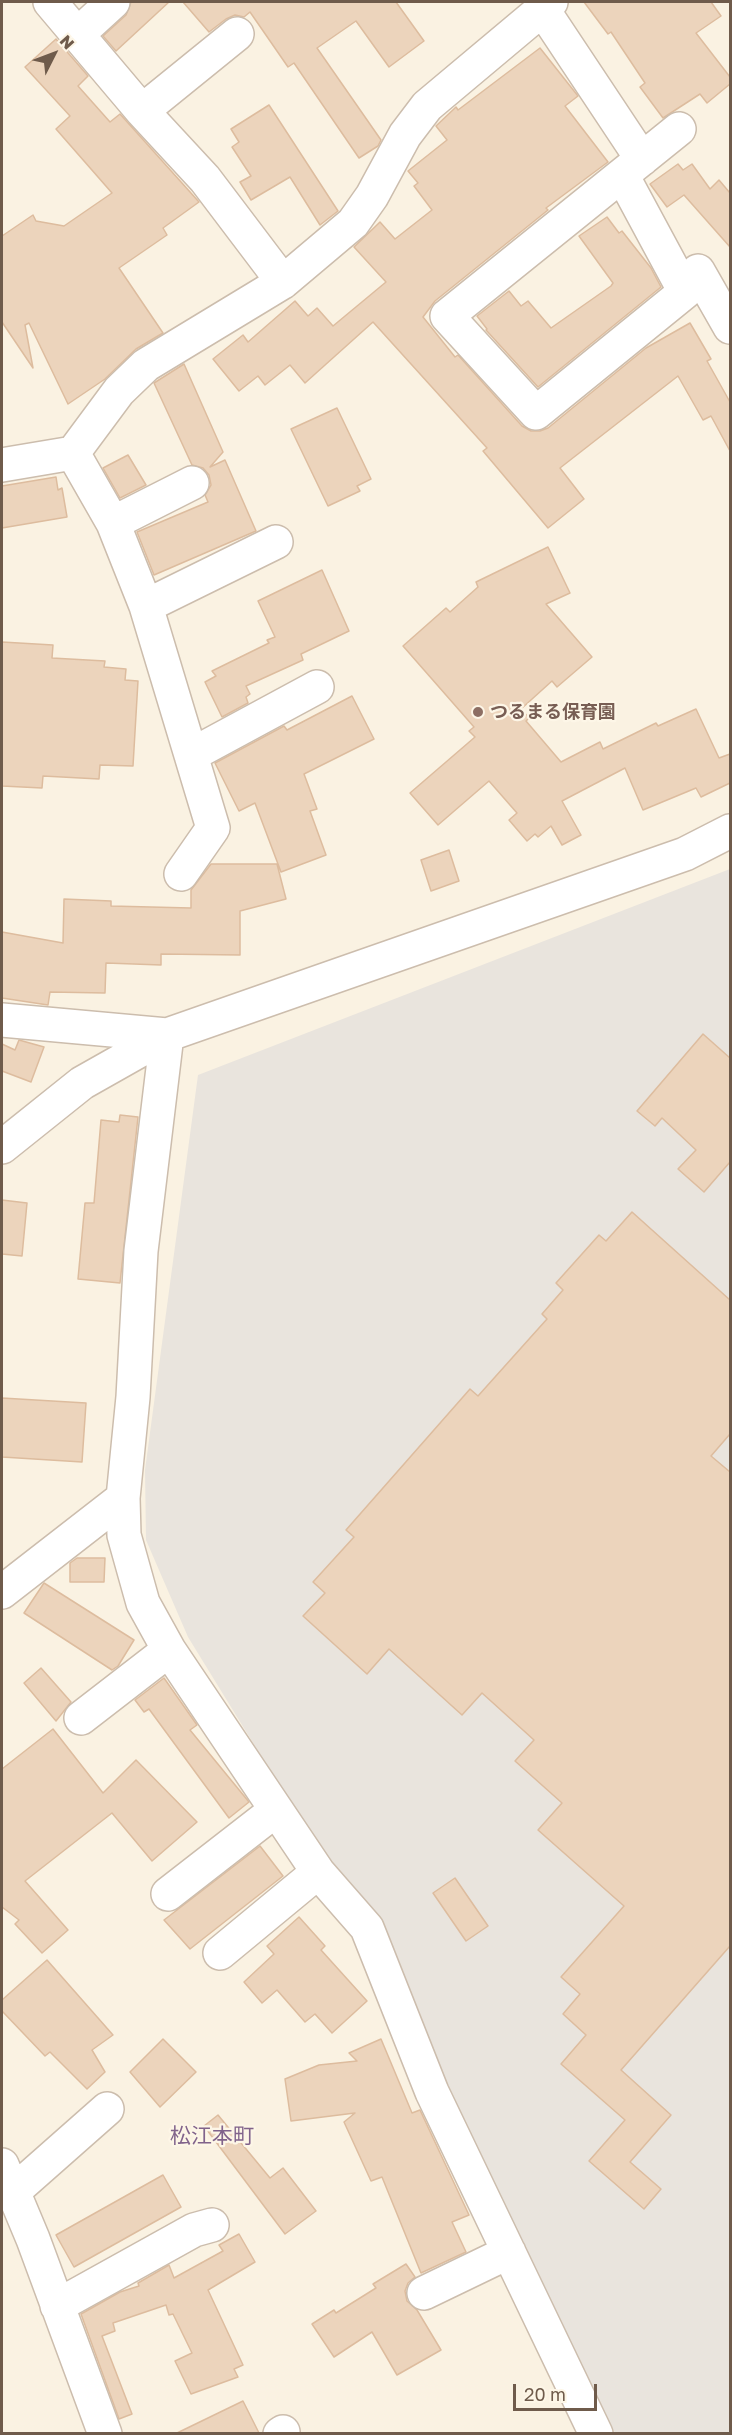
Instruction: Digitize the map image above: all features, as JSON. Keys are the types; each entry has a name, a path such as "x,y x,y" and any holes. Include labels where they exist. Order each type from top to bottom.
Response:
{"street":[{"path":"50,2 141,111 205,179 283,282"},
{"path":"78,34 112,2"},
{"path":"2,465 73,453 119,391 146,365 283,282 353,223 372,196 405,135 427,106 547,6 632,167 685,291 536,413 447,316 632,167 679,129"},
{"path":"141,111 237,34"},
{"path":"698,271 730,327"},
{"path":"73,453 113,523 146,606 213,828 181,874"},
{"path":"113,523 192,483"},
{"path":"146,606 276,542"},
{"path":"191,755 317,687"},
{"path":"2,1147 82,1083 167,1035 686,854 730,831"},
{"path":"2,1020 167,1035"},
{"path":"167,1035 141,1251 133,1397 123,1498 124,1535 142,1604 169,1650 318,1872 367,1928 432,2092 596,2433"},
{"path":"2,1592 123,1498"},
{"path":"81,1718 169,1650"},
{"path":"168,1894 276,1810"},
{"path":"220,1953 318,1872"},
{"path":"105,2433 7,2179 107,2109"},
{"path":"57,2306 194,2230 212,2225"},
{"path":"424,2293 509,2252"}],"shaded area":[{"path":"730,869 730,2433 615,2433 439,2071 323,1857 188,1637 146,1540 145,1470 198,1075"}],"building":[{"path":"131,2 169,2 116,51 103,36 126,15"},
{"path":"183,2 396,2 424,41 389,67 356,21 317,48 381,140 378,146 359,158 294,63 288,67 250,12 244,17 235,15 226,19 209,32"},
{"path":"584,2 711,2 721,16 696,33 730,77 730,84 707,103 700,94 663,118 640,87 645,83 611,32 608,34"},
{"path":"56,39 88,76 78,86 110,122 120,114 199,202 163,228 167,235 119,268 163,333 136,349 105,379 68,404 29,323 25,325 33,368 2,322 2,236 33,215 36,221 64,226 112,193 56,129 70,116 25,67"},
{"path":"540,48 578,96 565,106 608,162 546,208 548,210 435,301 423,317 455,357 458,355 522,426 531,431 548,428 646,348 690,323 711,359 707,361 730,402 730,451 711,416 703,420 678,376 560,468 584,499 548,528 483,451 487,448 373,322 305,383 290,365 265,385 258,376 239,391 213,359 243,335 248,342 295,301 308,316 317,308 333,326 386,282 354,247 380,222 395,239 432,210 414,186 418,183 408,171 447,140 436,126 456,107 458,110"},
{"path":"269,105 338,211 320,225 290,177 251,200 240,182 251,176 232,147 239,142 231,129"},
{"path":"678,164 683,170 692,164 710,189 719,180 730,193 730,247 684,195 667,207 650,184"},
{"path":"607,217 619,233 622,231 651,268 661,287 538,387 486,330 477,316 509,291 521,306 528,301 551,328 611,286 613,283 579,236"},
{"path":"184,364 223,452 210,467 225,460 256,531 154,575 137,532 208,502 205,495 211,485 209,475 203,468 192,465 154,383"},
{"path":"337,408 371,479 357,486 360,491 328,506 291,429"},
{"path":"128,455 146,485 120,498 103,468"},
{"path":"56,477 58,490 62,488 67,517 2,528 2,486"},
{"path":"548,547 570,593 546,604 592,657 557,687 552,681 521,709 529,718 526,721 561,762 600,742 603,749 656,723 658,726 696,709 719,758 730,754 730,783 701,797 696,788 643,810 625,768 562,801 581,835 562,845 551,826 538,837 535,834 527,841 509,820 517,813 489,781 438,825 410,793 475,737 469,731 474,727 403,646 446,608 450,612 478,587 476,582"},
{"path":"322,570 349,631 301,654 303,660 246,686 250,694 246,697 248,703 222,717 205,682 216,676 212,671 269,643 267,640 275,637 258,601"},
{"path":"2,642 53,645 52,658 105,661 104,667 126,669 125,680 138,681 133,766 100,765 99,779 43,776 42,788 2,786"},
{"path":"352,696 374,739 304,774 317,809 310,811 326,855 281,872 255,803 239,811 215,763 284,726 287,730"},
{"path":"449,850 459,881 431,891 421,860"},
{"path":"211,864 277,864 286,899 240,911 240,955 161,954 161,965 106,963 105,993 50,992 48,1005 2,998 2,932 63,943 64,899 111,901 111,906 191,908 191,890"},
{"path":"703,1034 730,1058 730,1162 704,1192 678,1169 696,1150 662,1118 655,1126 637,1111"},
{"path":"19,1040 44,1047 31,1082 2,1071 2,1044 15,1050"},
{"path":"120,1115 138,1117 120,1283 78,1279 85,1203 94,1203 101,1120 119,1122"},
{"path":"2,1200 27,1203 22,1256 2,1254"},
{"path":"632,1212 730,1300 730,1434 711,1456 730,1472 730,1946 621,2070 671,2115 630,2162 661,2189 644,2209 589,2161 625,2120 561,2064 586,2035 563,2014 580,1994 561,1977 624,1906 538,1830 562,1803 515,1761 534,1740 482,1693 462,1715 389,1649 367,1674 303,1616 325,1593 313,1582 354,1537 346,1530 470,1389 478,1396 547,1319 542,1314 563,1290 556,1283 599,1235 606,1241"},
{"path":"2,1398 86,1403 82,1462 2,1457"},
{"path":"77,1558 105,1558 104,1582 70,1582 70,1563"},
{"path":"44,1583 134,1640 118,1666 112,1670 24,1613"},
{"path":"41,1668 71,1702 56,1721 24,1683"},
{"path":"164,1678 197,1725 190,1730 249,1802 229,1818 149,1709 144,1712 135,1700"},
{"path":"53,1729 103,1793 136,1760 197,1822 152,1861 112,1813 25,1881 68,1930 42,1953 15,1924 19,1920 2,1907 2,1769"},
{"path":"260,1846 283,1876 190,1949 164,1920"},
{"path":"455,1878 488,1926 466,1941 433,1893"},
{"path":"299,1917 325,1946 321,1950 367,2001 332,2033 315,2014 305,2022 277,1990 262,2003 244,1982 274,1954 267,1946"},
{"path":"47,1960 113,2035 92,2050 105,2072 87,2089 50,2052 45,2056 2,2011 2,2000"},
{"path":"163,2039 196,2072 160,2107 130,2072"},
{"path":"381,2039 412,2113 420,2110 469,2215 452,2222 466,2252 421,2273 382,2177 371,2181 344,2122 355,2113 291,2121 285,2079 319,2065 357,2061 349,2053"},
{"path":"218,2115 270,2178 283,2168 316,2211 285,2234 204,2126"},
{"path":"163,2175 181,2207 74,2267 56,2235"},
{"path":"239,2234 255,2262 208,2290 243,2365 234,2369 238,2377 191,2394 175,2361 192,2353 173,2314 169,2315 166,2305 113,2323 115,2331 102,2336 132,2414 119,2419 81,2314 120,2292 139,2286 138,2283 169,2265 174,2278 223,2251 219,2245"},
{"path":"406,2264 415,2277 408,2283 405,2291 407,2301 417,2310 441,2350 397,2375 372,2332 334,2357 312,2324 334,2310 336,2313 376,2288 373,2284"},
{"path":"243,2401 259,2433 177,2433"}],"place":[{"name":"つるまる保育園","path":"478,712"}],"district":[{"name":"松江本町","path":"212,2136"}]}
